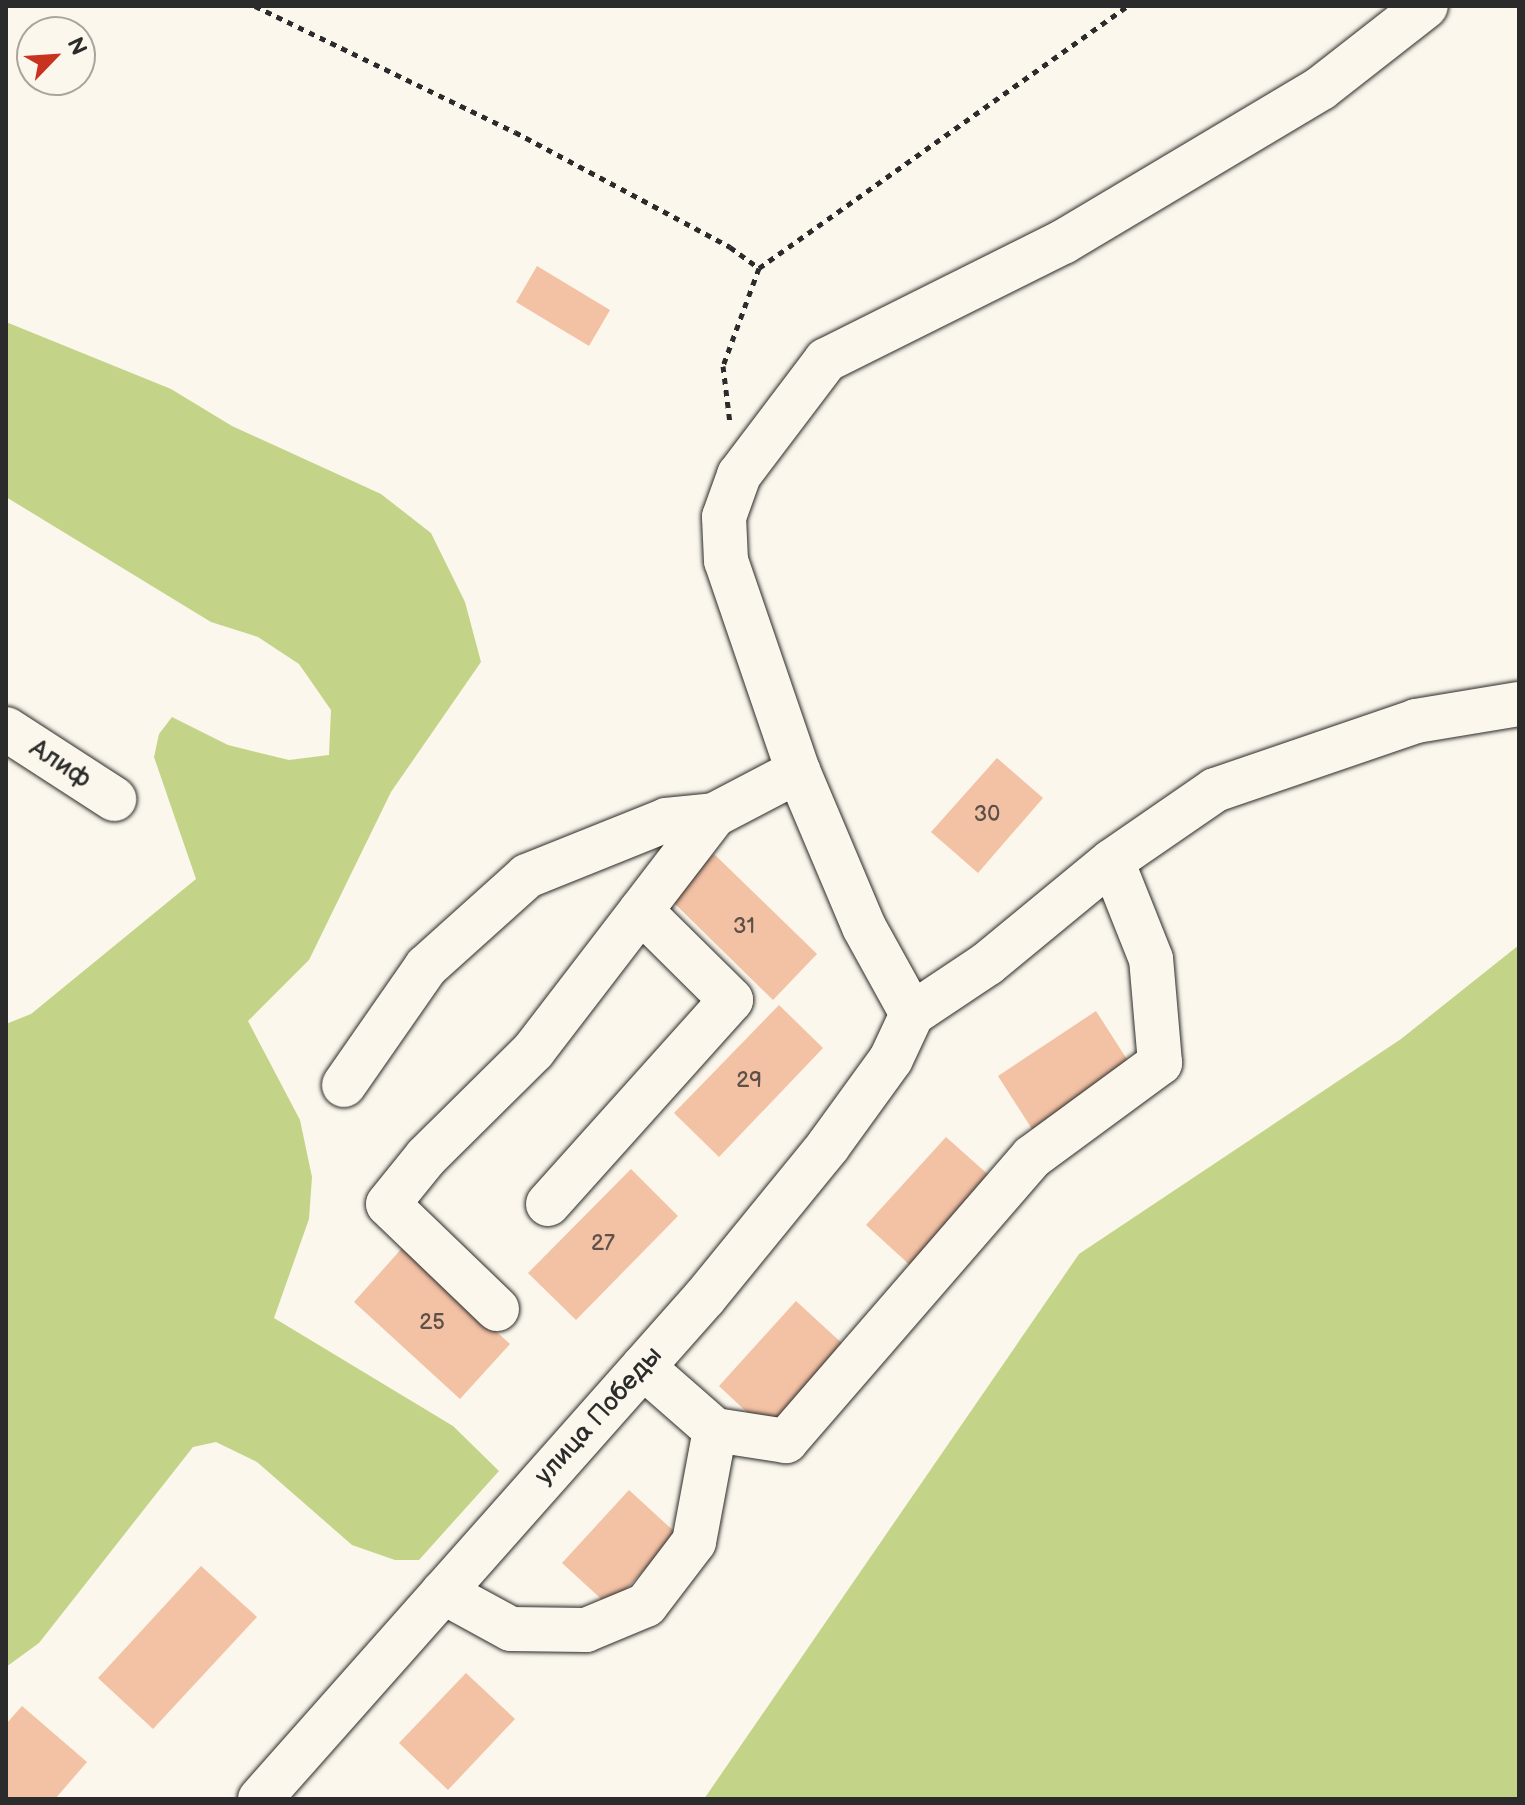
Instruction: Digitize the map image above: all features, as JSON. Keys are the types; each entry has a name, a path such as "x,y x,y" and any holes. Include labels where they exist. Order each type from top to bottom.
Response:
{"street":[{"path":"1426,6 1321,88 1077,234 826,360 739,475 724,517 726,561 798,771 864,927 912,1014 987,964 1112,861 1215,790 1416,721 1519,704"},
{"name":"Алиф","path":"6,729 114,799"},
{"path":"344,1085 426,967 527,876 666,820 714,815 798,771"},
{"path":"497,1309 388,1204 426,1157 534,1050 714,815"},
{"path":"643,1367 715,1430 786,1441 1032,1157 1160,1063 1151,959 1112,861"},
{"path":"548,1204 731,1000 641,911"},
{"name":"улица Победы","path":"260,1799 643,1367 828,1146 891,1059 912,1014"},
{"path":"443,1592 511,1629 586,1630 646,1605 694,1542 715,1430"}],"path":[{"path":"255,6 515,132 730,247 759,268"},
{"path":"739,475 723,366 759,268 1128,6"}],"green space":[{"path":"6,322 171,389 232,426 381,494 431,533 465,602 481,662 391,792 309,960 248,1021 300,1120 312,1177 309,1219 274,1318 453,1426 499,1471 419,1560 395,1560 352,1545 257,1462 216,1442 193,1447 39,1643 6,1667 6,1024 31,1014 196,879 154,757 159,734 172,717 228,745 289,760 329,755 331,710 299,664 258,637 211,622 6,497"},
{"path":"1519,945 1519,1799 704,1799 1079,1254 1401,1039"}],"building":[{"path":"537,266 610,310 589,346 516,302"},
{"path":"997,758 1043,798 978,873 931,832"},
{"path":"714,854 817,954 773,1000 670,899"},
{"path":"779,1005 823,1048 719,1157 674,1113"},
{"path":"1096,1011 1130,1064 1032,1129 998,1076"},
{"path":"946,1137 992,1178 912,1267 866,1225"},
{"path":"631,1169 678,1216 576,1320 528,1273"},
{"path":"403,1247 510,1344 460,1399 354,1302"},
{"path":"796,1301 845,1346 767,1431 719,1386"},
{"path":"629,1490 677,1534 610,1607 562,1563"},
{"path":"201,1566 257,1617 153,1729 98,1678"},
{"path":"466,1673 515,1719 448,1790 399,1743"},
{"path":"22,1706 87,1762 55,1799 6,1799 6,1724"}]}
